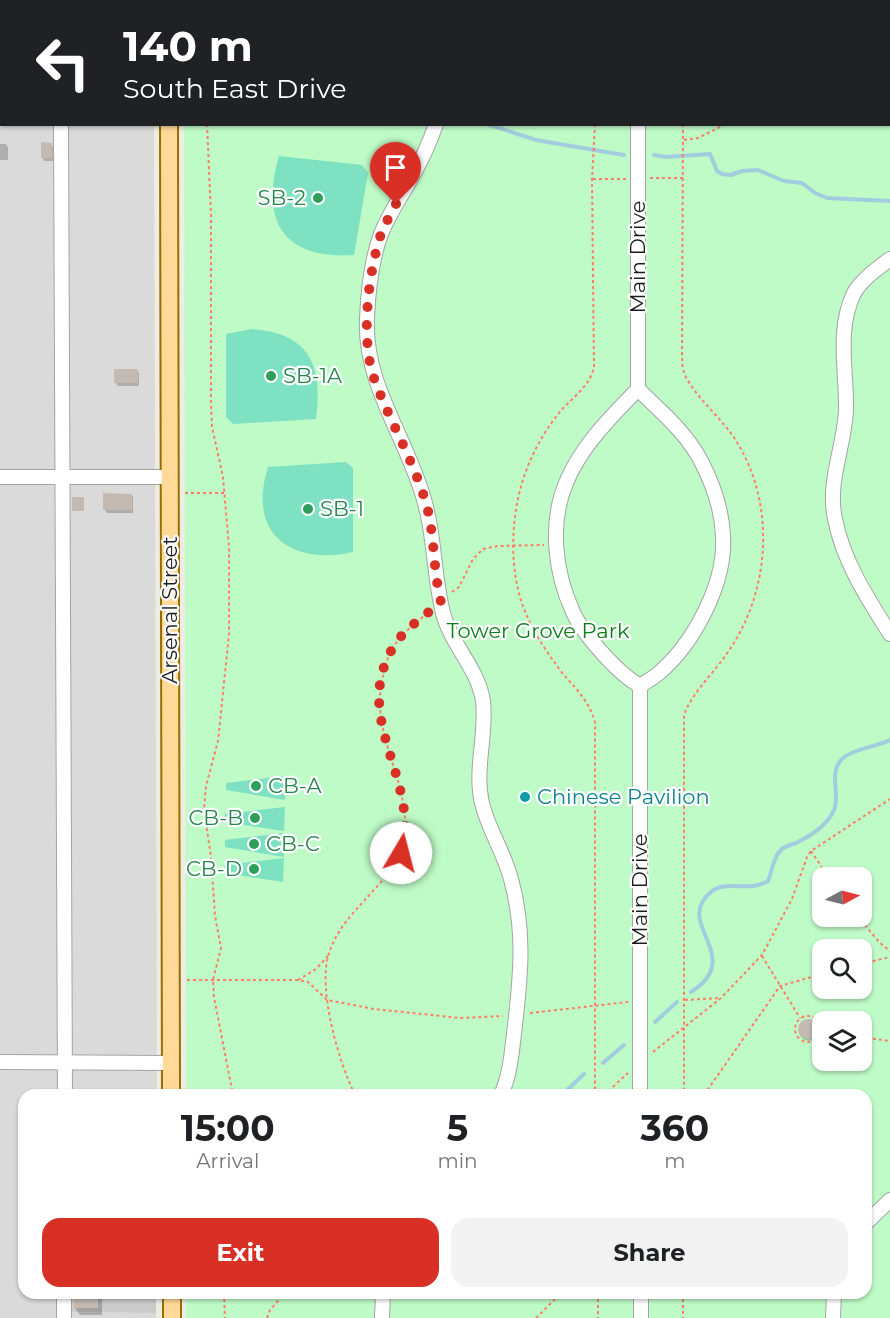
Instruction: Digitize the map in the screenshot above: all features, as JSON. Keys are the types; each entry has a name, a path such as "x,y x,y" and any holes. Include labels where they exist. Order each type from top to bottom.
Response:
{"main road":[{"name":"Arsenal Street","path":"169,126 171,1089"},
{"path":"172,1299 172,1318"}],"street":[{"path":"61,126 65,1089"},
{"path":"435,126 419,165 396,204 381,236 367,319 368,353 375,380 411,461 427,508 441,602 448,625 481,688 484,720 479,773 481,801 487,821 511,876 521,927 522,972 510,1067 503,1089"},
{"name":"Main Drive","path":"638,126 638,389"},
{"path":"890,259 865,279 855,292 848,309 844,326 846,411 832,486 832,501 838,533 868,601 890,634"},
{"path":"638,389 682,432 701,461 716,495 723,536 720,567 712,594 698,625 680,651 658,674 640,686 626,678 595,645 573,614 561,578 556,545 556,515 565,483 603,425 638,389"},
{"path":"0,477 170,477"},
{"name":"Main Drive","path":"640,686 640,1089"},
{"path":"0,1062 171,1063"},
{"path":"872,1217 890,1200"},
{"path":"64,1299 64,1318"},
{"path":"382,1318 383,1299"},
{"path":"641,1299 641,1318"},
{"path":"833,1318 834,1299"}],"path":[{"path":"207,126 212,427 223,477 229,561 229,634 218,741 206,786 204,809 211,857 215,916 221,948 213,980 217,1020 232,1089"},
{"path":"595,126 595,155"},
{"path":"683,126 683,160"},
{"path":"683,140 698,138 722,126"},
{"path":"184,493 224,493"},
{"path":"297,980 316,969 328,956 341,927 388,874 401,853 404,841 404,808 397,775 382,730 379,699 386,664 393,647 404,634 459,587 473,559 483,549 498,546 556,545"},
{"path":"611,1089 640,1062 721,998 762,956 792,899 811,850 890,799"},
{"path":"811,850 822,867"},
{"path":"866,927 890,951"},
{"path":"328,956 327,1000 332,1027 352,1089"},
{"path":"762,956 800,1018"},
{"path":"872,961 890,957"},
{"path":"708,1089 780,986 812,977"},
{"path":"187,980 297,980 308,982 327,1000 384,1011 460,1018 516,1015 640,1000"},
{"path":"684,1000 721,998"},
{"path":"812,1017 807,1015 800,1018 796,1022 795,1031 796,1036 802,1041 812,1041"},
{"path":"872,1039 890,1041"},
{"path":"224,1299 225,1318"},
{"path":"267,1318 270,1310 280,1299"},
{"path":"536,1318 555,1299"},
{"path":"598,1299 598,1318"},
{"path":"683,1299 683,1318"}],"shaded area":[{"path":"0,126 154,126 157,1089 18,1089 18,1299 67,1299 68,1312 156,1313 156,1318 0,1318"},
{"path":"67,1299 156,1299 156,1313 67,1312"}],"green space":[{"name":"Tower Grove Park","path":"184,126 890,126 890,1318 186,1318 186,1299 872,1299 872,1089 186,1089"},
{"name":"SB-2","path":"279,156 362,165 368,173 354,255 330,255 310,251 294,243 283,232 276,217 273,200 274,179"},
{"name":"SB-1A","path":"252,329 287,337 300,345 308,356 314,368 317,383 316,419 233,424 226,417 226,334"},
{"name":"SB-1","path":"346,462 353,468 353,552 330,555 310,554 293,549 279,540 269,527 264,510 263,490 268,467"},
{"name":"CB-A","path":"286,776 285,800 226,790 226,783"},
{"name":"CB-B","path":"285,807 284,831 225,822 225,814"},
{"name":"CB-C","path":"284,833 284,857 225,847 225,840"},
{"name":"CB-D","path":"284,858 283,882 224,873 224,865"}],"building":[{"path":"41,142 52,143 52,158 41,158"},
{"path":"114,369 138,369 138,383 114,383"},
{"path":"103,493 132,494 132,510 103,510"},
{"path":"72,497 84,497 84,511 72,511"},
{"path":"812,1020 812,1038 808,1039 801,1036 798,1029 801,1022"},
{"path":"74,1299 98,1299 98,1308 74,1308"}],"waterway":[{"path":"493,126 536,140 624,155"},
{"path":"654,155 666,157 710,154 717,171 722,174 731,175 742,171 758,170 784,181 802,183 815,193 827,198 890,201"},
{"path":"691,992 706,979 712,966 712,953 699,916 701,904 717,888 752,886 768,881 776,857 782,849 812,834 831,815 836,804 836,770 843,758 890,740"},
{"path":"655,1022 677,1002"},
{"path":"603,1063 624,1045"},
{"path":"568,1089 584,1074"}],"place":[{"name":"SB-2","path":"318,198"},
{"name":"SB-1A","path":"271,376"},
{"name":"SB-1","path":"308,509"},
{"name":"CB-A","path":"256,786"},
{"name":"Chinese Pavilion","path":"525,797"},
{"name":"CB-B","path":"255,818"},
{"name":"CB-C","path":"254,844"},
{"name":"CB-D","path":"254,869"}],"route":[{"path":"396,204 381,236 376,256 367,319 368,353 375,380 411,461 427,508 441,602 404,634 393,647 381,683 379,699 382,730 402,792 404,808 404,841 401,853"}]}
